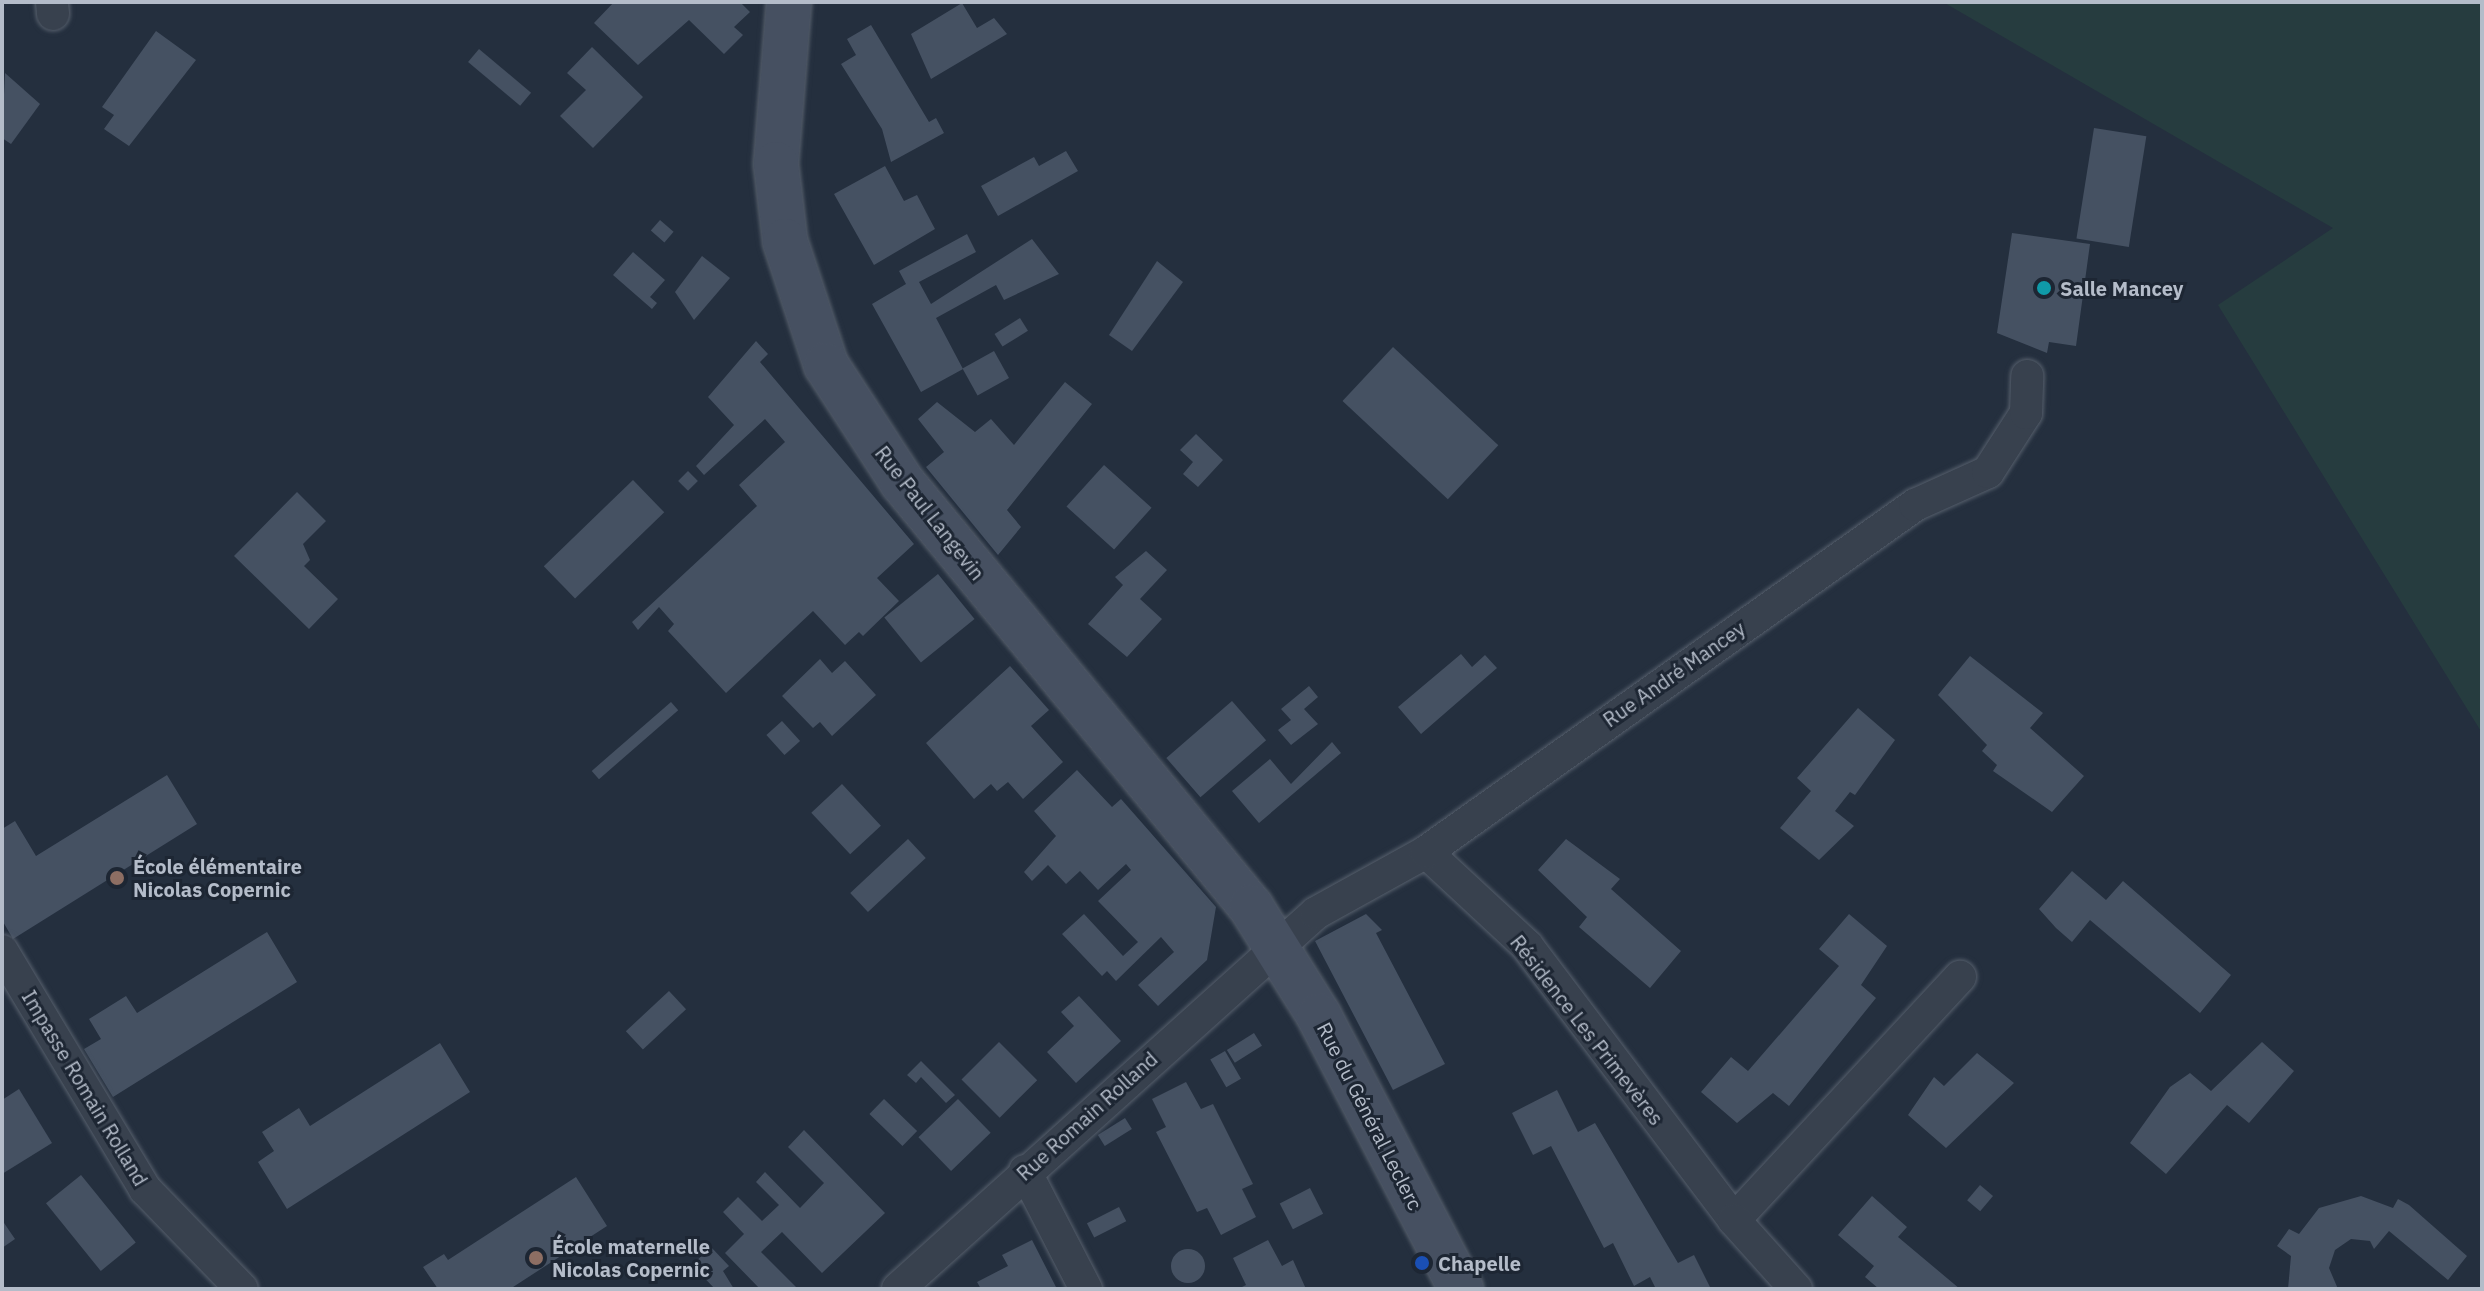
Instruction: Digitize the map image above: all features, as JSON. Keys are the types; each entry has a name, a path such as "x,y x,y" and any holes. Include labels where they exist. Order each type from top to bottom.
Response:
{"street":[{"name":"Rue Paul Langevin","path":"789,2 776,164 785,241 826,365 902,482 1276,944"},
{"name":"Rue André Mancey","path":"1276,944 1426,852 1915,505 1988,472 2026,413 2027,376"},
{"name":"Résidence Les Primevères","path":"1426,852 1527,946 1734,1220 1796,1289"},
{"name":"Rue Romain Rolland","path":"898,1289 1276,944"},
{"name":"Rue du Général Leclerc","path":"1276,944 1461,1289"},
{"name":"Impasse Romain Rolland","path":"2,951 145,1189 242,1289"},
{"path":"1734,1220 1960,977"},
{"path":"1025,1171 1086,1289"}],"green space":[{"path":"1943,2 2482,2 2482,733 2218,305 2333,228"}],"building":[{"path":"614,2 740,2 750,12 734,27 743,35 724,54 689,20 638,65 594,23"},
{"path":"962,3 977,28 994,18 1007,34 931,79 911,34"},
{"path":"871,25 929,122 936,118 944,133 891,162 882,129 841,64 856,55 847,39"},
{"path":"156,31 196,60 129,146 104,129 114,115 102,107"},
{"path":"592,47 643,97 593,148 560,116 586,90 567,73"},
{"path":"479,49 531,93 520,106 468,62"},
{"path":"5,73 40,104 11,144 2,138"},
{"path":"2094,128 2146,136 2129,247 2076,239"},
{"path":"1066,151 1078,171 998,216 981,186 1034,157 1039,166"},
{"path":"885,166 904,201 917,195 935,229 874,265 834,194"},
{"path":"660,220 674,232 664,242 651,231"},
{"name":"Salle Mancey","path":"2012,233 2090,244 2076,346 2049,342 2047,353 1997,333"},
{"path":"967,234 976,252 919,282 931,304 1032,239 1059,274 1004,300 996,285 936,318 963,369 921,392 872,304 906,284 899,271"},
{"path":"633,252 665,280 650,297 657,303 652,309 613,275"},
{"path":"702,256 730,278 694,320 675,292"},
{"path":"1157,261 1183,282 1132,351 1109,335"},
{"path":"1020,318 1028,331 1003,347 995,334"},
{"path":"756,341 768,354 760,362 914,544 877,578 899,601 863,636 859,632 845,645 813,611 726,693 668,631 674,624 659,607 638,630 632,622 757,506 739,485 785,442 765,419 704,475 696,466 734,425 708,397"},
{"path":"1393,347 1498,445 1448,499 1343,401"},
{"path":"994,351 1009,378 978,396 963,368"},
{"path":"1065,382 1092,404 1007,510 1021,527 998,555 926,467 944,452 918,419 937,402 975,432 991,419 1014,445"},
{"path":"1196,434 1223,460 1198,487 1183,474 1193,462 1180,450"},
{"path":"1104,465 1152,508 1114,549 1067,507"},
{"path":"688,471 698,481 688,491 678,481"},
{"path":"633,480 664,512 575,599 544,566"},
{"path":"297,492 326,521 303,544 310,560 304,566 338,599 309,629 234,556"},
{"path":"1146,551 1167,570 1140,599 1162,619 1127,657 1088,624 1123,585 1115,577"},
{"path":"938,574 975,619 921,662 884,617"},
{"path":"1461,654 1472,667 1485,655 1497,668 1421,734 1398,707"},
{"path":"1970,656 2043,713 2030,728 2084,776 2052,812 1993,771 1997,765 1982,751 1987,745 1938,695"},
{"path":"820,659 832,673 845,661 876,695 832,736 820,722 813,728 782,696"},
{"path":"1010,666 1049,710 1031,726 1063,762 1023,799 1008,782 997,791 991,784 974,799 926,743"},
{"path":"1309,686 1318,697 1304,709 1318,724 1291,745 1278,730 1291,720 1281,709"},
{"path":"1232,701 1266,740 1200,797 1166,758"},
{"path":"671,702 678,710 599,779 592,771"},
{"path":"1858,708 1895,740 1855,795 1850,792 1835,811 1854,826 1819,860 1780,828 1811,791 1797,778"},
{"path":"782,721 800,741 784,755 766,735"},
{"path":"1332,742 1341,753 1259,823 1232,791 1270,759 1291,784"},
{"path":"1077,770 1112,807 1121,799 1216,907 1207,960 1158,1006 1138,985 1174,952 1161,937 1116,981 1107,971 1102,976 1062,934 1084,914 1123,956 1138,942 1098,901 1131,870 1126,864 1098,890 1080,871 1066,884 1048,865 1032,881 1024,872 1056,836 1034,811"},
{"path":"167,775 197,824 13,939 2,920 2,829 15,821 36,856"},
{"path":"842,784 881,826 850,854 811,813"},
{"path":"908,839 926,858 868,912 850,893"},
{"path":"1566,839 1620,879 1611,889 1681,951 1650,988 1579,927 1587,917 1538,870"},
{"path":"2072,871 2106,900 2123,881 2231,975 2200,1013 2090,920 2072,942 2056,928 2039,909"},
{"path":"1366,914 1382,930 1376,933 1445,1064 1393,1090 1315,941"},
{"path":"1849,914 1887,946 1861,985 1876,998 1789,1106 1773,1093 1737,1123 1701,1092 1731,1057 1748,1071 1839,966 1819,949"},
{"path":"267,932 297,982 113,1097 84,1049 101,1039 89,1019 126,996 137,1013"},
{"path":"669,991 686,1009 643,1050 626,1031"},
{"path":"1079,996 1121,1041 1076,1083 1047,1052 1074,1026 1061,1012"},
{"path":"1254,1033 1262,1046 1235,1063 1227,1050"},
{"path":"999,1042 1037,1080 1000,1118 962,1079"},
{"path":"2262,1042 2294,1071 2249,1123 2227,1105 2166,1174 2130,1143 2170,1087 2190,1073 2211,1091"},
{"path":"440,1043 470,1092 287,1209 258,1162 274,1151 262,1132 299,1108 310,1126"},
{"path":"1225,1051 1241,1079 1226,1087 1210,1060"},
{"path":"1977,1053 2014,1083 1946,1148 1908,1115 1934,1077 1944,1086"},
{"path":"921,1061 955,1095 946,1103 921,1077 916,1083 907,1075"},
{"path":"1186,1082 1201,1109 1213,1104 1253,1184 1242,1189 1256,1217 1221,1235 1207,1208 1197,1212 1156,1132 1166,1127 1152,1099"},
{"path":"19,1089 52,1143 2,1174 2,1100"},
{"path":"1557,1090 1578,1132 1595,1123 1678,1263 1694,1255 1711,1289 1656,1289 1650,1277 1634,1286 1613,1243 1604,1248 1551,1146 1533,1155 1512,1113"},
{"path":"884,1099 917,1131 903,1146 869,1114"},
{"path":"958,1099 991,1133 951,1171 918,1137"},
{"path":"1125,1118 1132,1129 1105,1146 1098,1135"},
{"path":"804,1130 885,1213 822,1273 782,1232 761,1252 798,1289 760,1289 725,1253 744,1234 723,1212 738,1197 762,1221 779,1205 756,1182 765,1172 800,1208 824,1183 788,1147"},
{"path":"81,1175 136,1243 101,1271 46,1203"},
{"name":"École maternelle Nicolas Copernic","path":"576,1177 607,1226 510,1289 438,1289 423,1267 444,1254 448,1260"},
{"path":"1980,1185 1993,1196 1980,1211 1967,1200"},
{"path":"1310,1188 1323,1214 1293,1229 1280,1203"},
{"path":"1872,1196 1907,1227 1898,1237 1960,1289 1879,1289 1865,1277 1874,1266 1838,1235"},
{"path":"2361,1196 2393,1208 2398,1199 2409,1205 2467,1256 2448,1280 2389,1231 2374,1249 2370,1241 2351,1239 2335,1250 2329,1268 2338,1289 2288,1289 2291,1256 2277,1246 2289,1229 2299,1234 2319,1208"},
{"path":"1119,1207 1126,1221 1094,1238 1087,1223"},
{"path":"2,1220 15,1239 2,1248"},
{"path":"1032,1240 1057,1289 981,1289 977,1282 1008,1266 1002,1255"},
{"path":"1268,1240 1282,1266 1293,1260 1306,1289 1238,1289 1246,1285 1233,1258"},
{"path":"711,1247 729,1266 723,1271 734,1289 715,1289 692,1265"},
{"path":"1188,1249 1200,1254 1205,1266 1200,1278 1188,1283 1176,1278 1171,1266 1176,1254"}],"place":[{"name":"Salle Mancey","path":"2044,288"},
{"name":"École élémentaire Nicolas Copernic","path":"117,878"},
{"name":"École maternelle Nicolas Copernic","path":"536,1258"},
{"name":"Chapelle","path":"1422,1263"}]}
